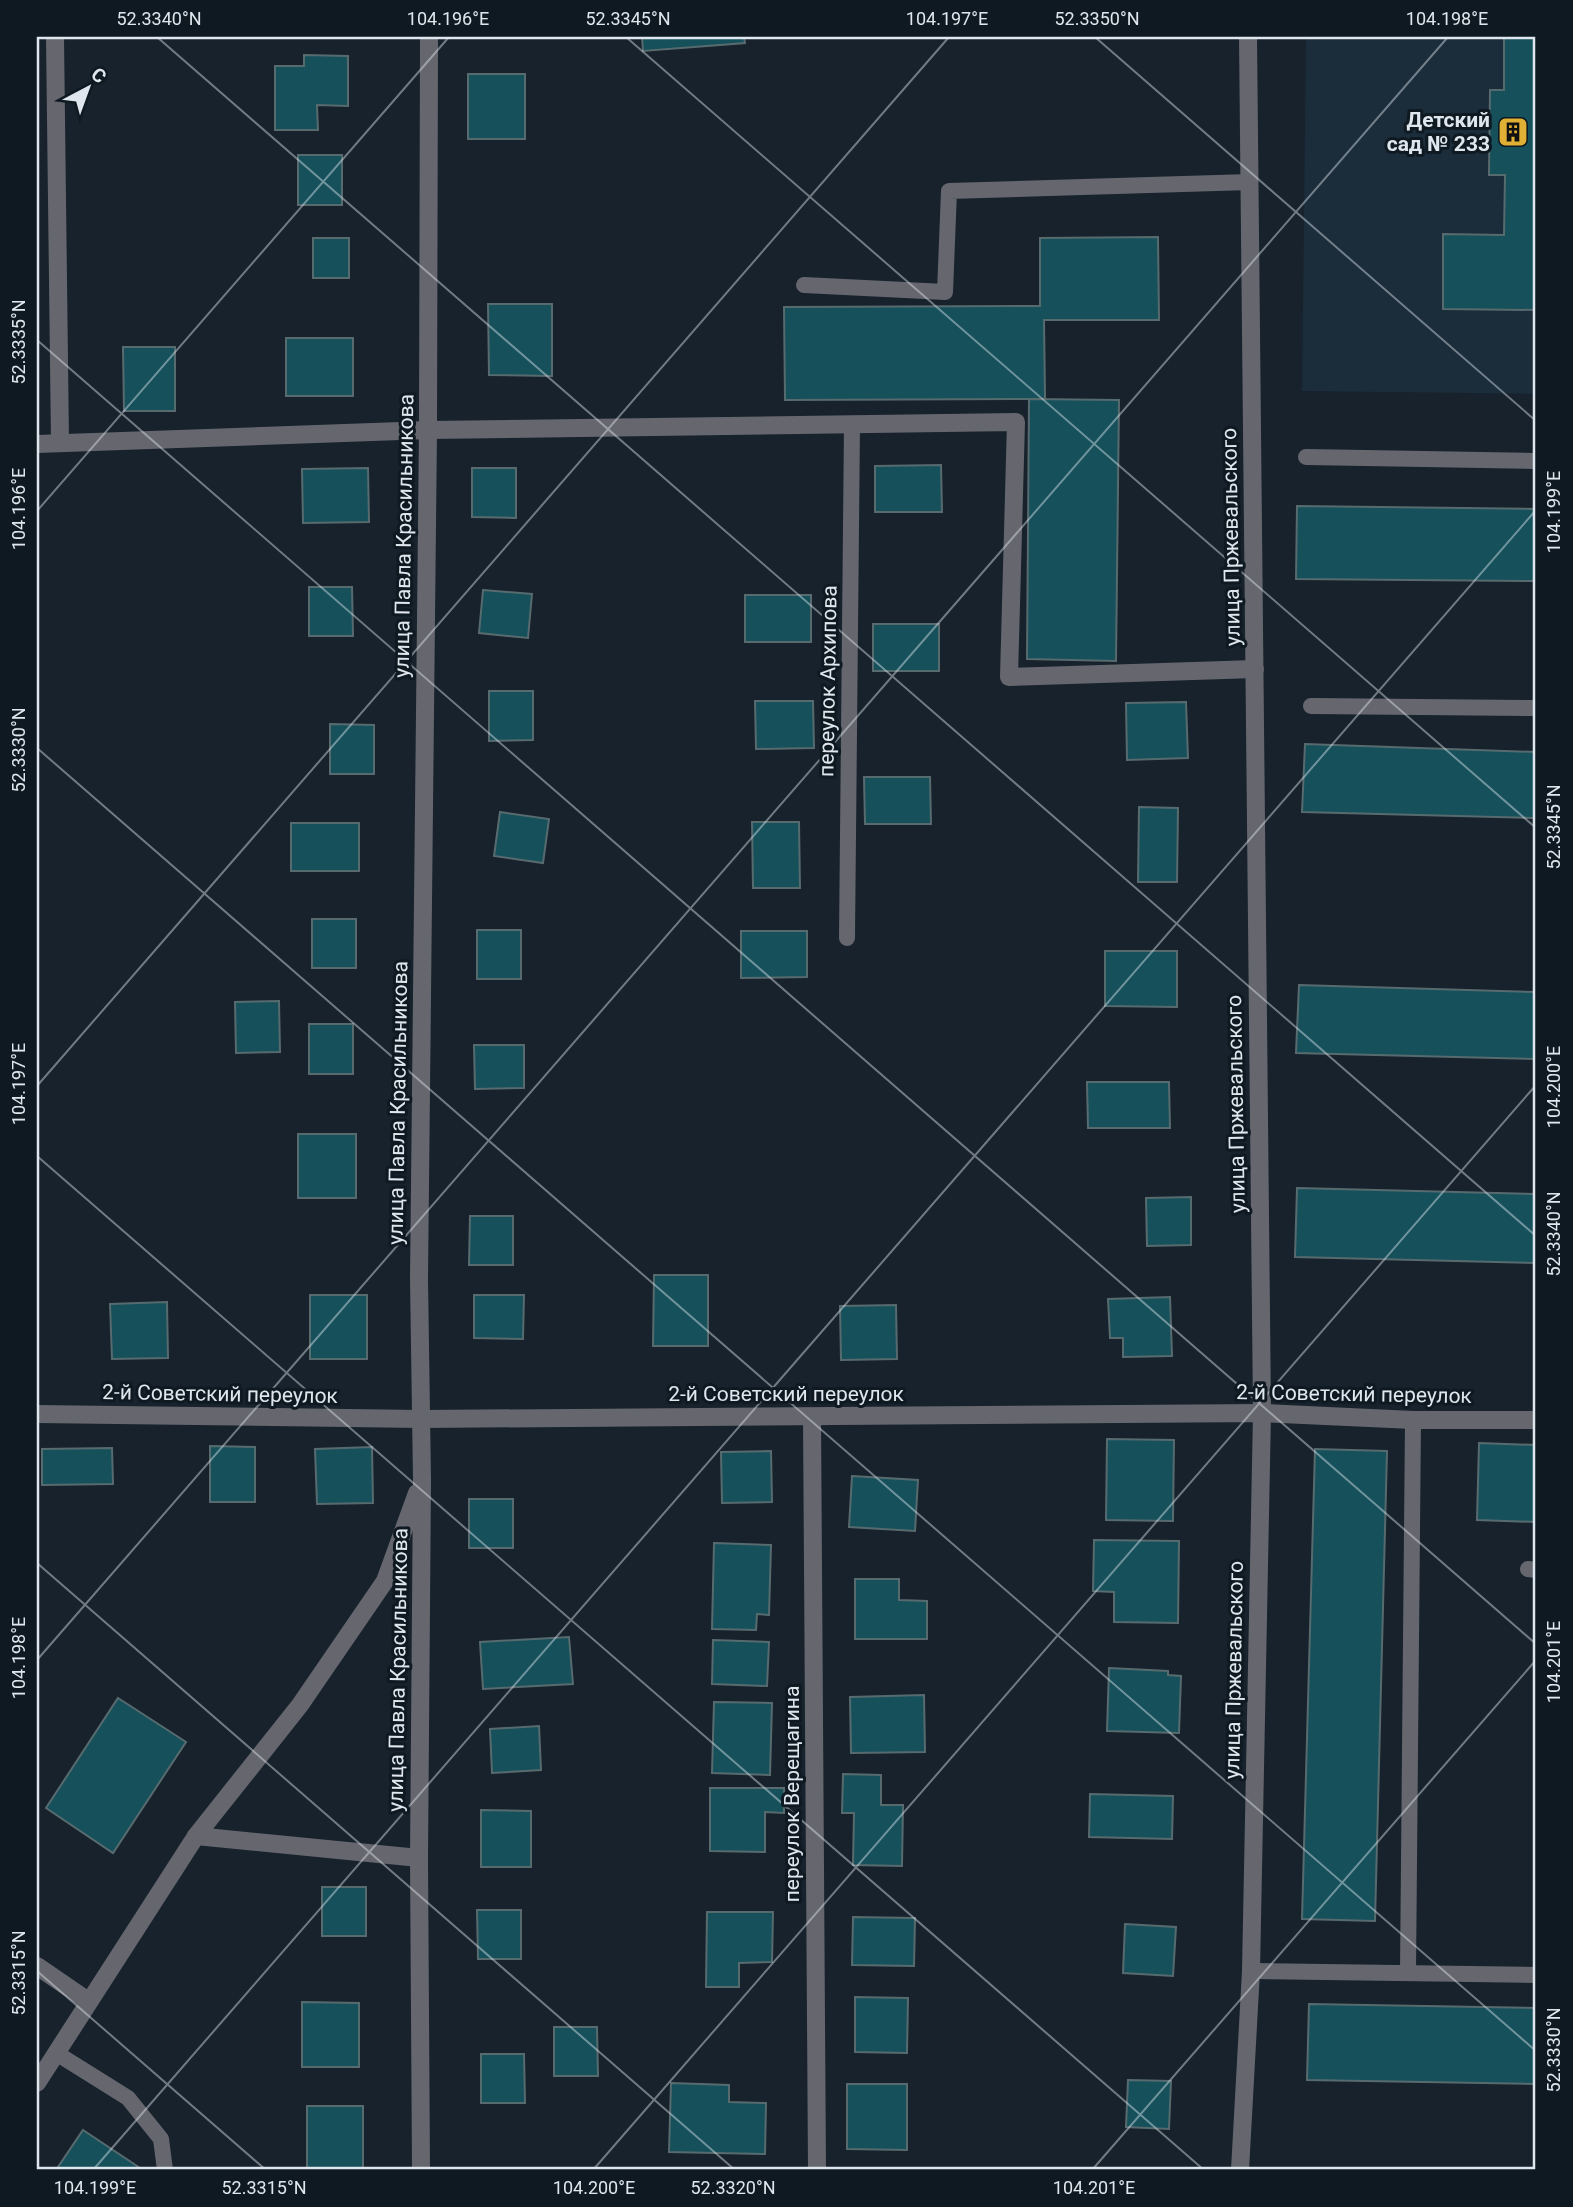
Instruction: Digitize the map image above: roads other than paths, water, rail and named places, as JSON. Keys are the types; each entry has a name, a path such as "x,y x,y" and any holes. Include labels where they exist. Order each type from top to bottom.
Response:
{"street":[{"path":"55,37 60,442"},
{"name":"улица Павла Красильникова","path":"421,2170 419,1858 422,1479 419,1265 428,429 429,37"},
{"name":"улица Пржевальского","path":"1240,2170 1251,1971 1262,1413 1248,37"},
{"path":"37,444 428,429 1016,422 1009,677 1255,669"},
{"name":"2-й Советский переулок","path":"37,1414 421,1419 1262,1413 1413,1420 1536,1420"},
{"name":"переулок Верещагина","path":"812,1417 817,2170"},
{"path":"37,2082 196,1836 300,1705 385,1581 422,1479"},
{"path":"196,1836 419,1858"},
{"path":"37,1966 88,2001"}],"lane":[{"path":"804,285 945,292 948,191 1250,182"},
{"name":"переулок Архипова","path":"847,938 852,424"},
{"path":"1306,457 1536,461"},
{"path":"1311,706 1536,708"},
{"path":"1408,1972 1413,1420"},
{"path":"1251,1971 1536,1975"},
{"path":"56,2053 128,2098 161,2139 165,2170"}],"place":[{"name":"Детский сад № 233","path":"1513,132"}]}
